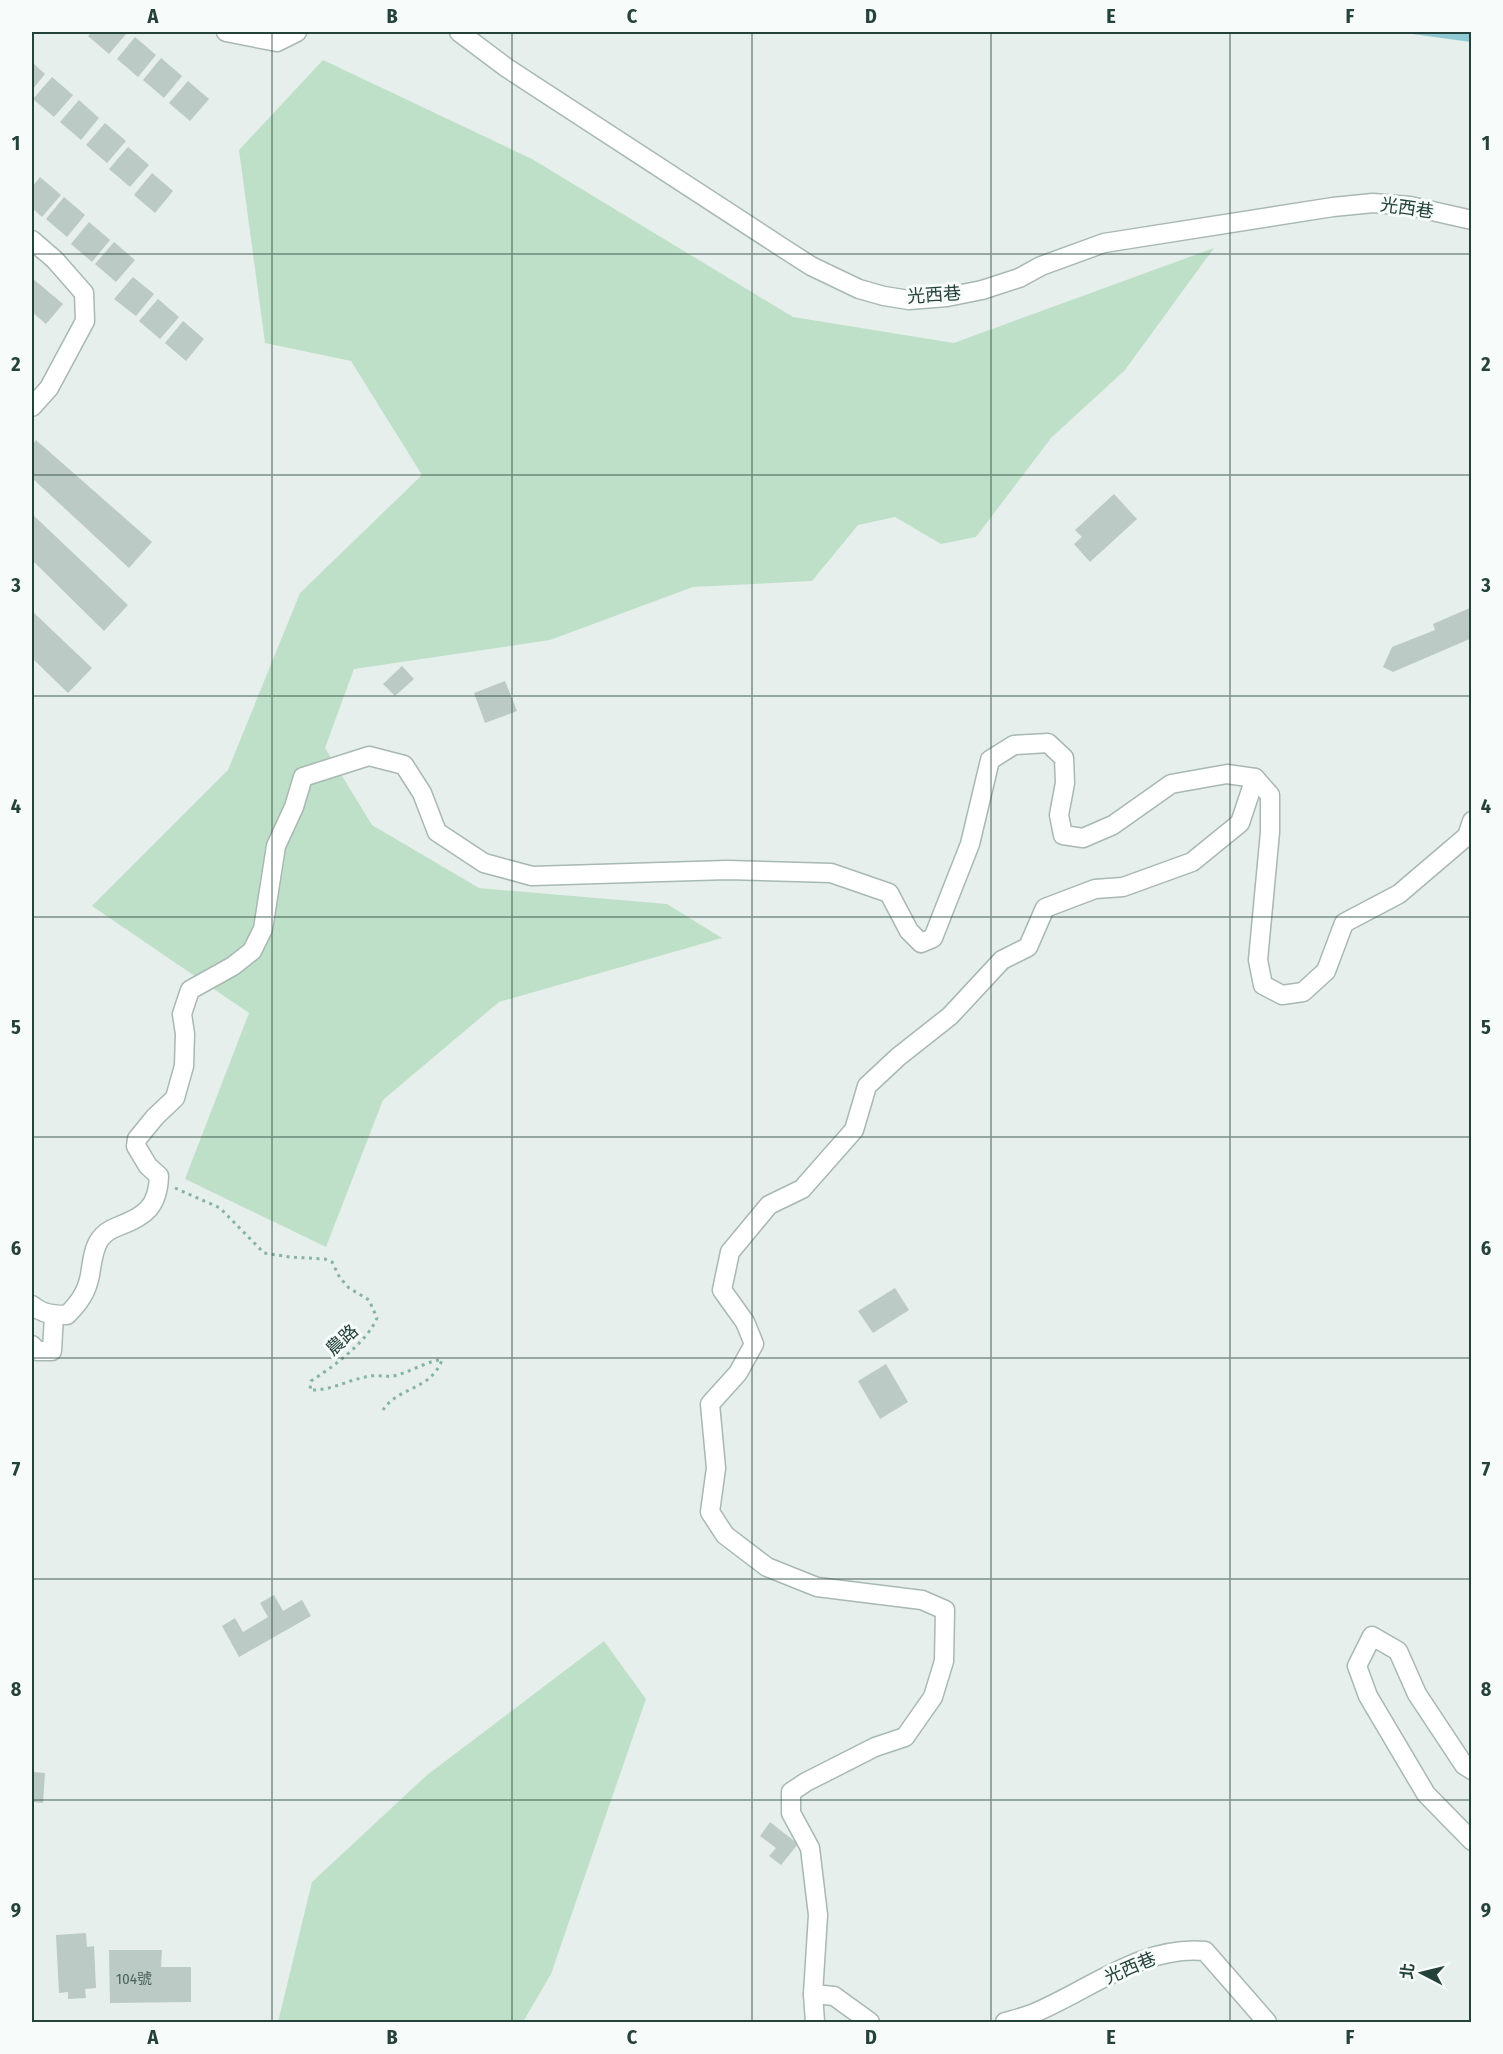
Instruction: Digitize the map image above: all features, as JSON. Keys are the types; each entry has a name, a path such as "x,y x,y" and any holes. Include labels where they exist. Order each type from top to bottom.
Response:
{"street":[{"path":"226,32 277,42 297,32"},
{"name":"光西巷","path":"459,32 507,68 811,266 859,289 884,296 909,300 947,297 982,290 1019,278 1041,266 1104,243 1333,207 1373,203 1410,206 1472,220"},
{"path":"32,240 55,260 84,293 85,321 49,388 32,407"},
{"path":"32,1305 38,1311 67,1315 81,1301 90,1278 92,1258 99,1240 108,1231 146,1213 155,1201 159,1188 159,1176 136,1146 137,1139 175,1098 184,1066 185,1034 182,1014 190,990 233,966 252,951 263,929 276,846 294,807 303,777 369,756 404,765 422,793 437,832 484,863 532,876 727,870 831,873 889,893 909,931 921,943 933,939 970,844 990,760 1014,745 1048,743 1064,758 1065,783 1059,815 1063,835 1083,838 1113,825 1171,784 1227,774 1255,778 1270,795 1270,832 1258,960 1263,985 1282,995 1302,992 1326,971 1344,923 1399,894 1467,836 1472,821"},
{"path":"815,2022 813,1994 818,1915 810,1848 791,1813 791,1792 875,1747 905,1737 933,1697 939,1679 944,1661 945,1610 921,1600 817,1587 766,1567 725,1535 710,1512 716,1467 710,1404 738,1374 754,1344 745,1322 722,1290 730,1252 770,1205 802,1189 854,1130 867,1086 898,1057 950,1016 1002,960 1028,947 1045,908 1095,889 1123,887 1191,862 1240,823 1255,778"},
{"path":"32,1345 37,1351 52,1352 54,1315"},
{"path":"1472,1770 1464,1765 1417,1694 1398,1651 1372,1636 1357,1666 1368,1696 1426,1794 1472,1841"},
{"name":"光西巷","path":"1005,2022 1031,2014 1145,1958 1188,1949 1205,1951 1267,2022"},
{"path":"813,1994 834,1996 870,2022"}],"path":[{"name":"農路","path":"159,1188 169,1186 220,1208 264,1253 325,1259 332,1262 340,1278 349,1288 369,1300 377,1318 372,1330 338,1362 310,1381 310,1390 322,1391 367,1376 393,1376 414,1370 436,1359 442,1360 433,1376 416,1388 394,1397 383,1410"}],"green space":[{"path":"323,60 532,159 793,317 954,343 1214,248 1125,370 1051,438 976,537 941,544 895,517 858,525 812,581 693,587 550,640 354,669 325,748 372,825 479,888 667,904 722,938 499,1002 383,1100 326,1247 185,1179 249,1013 92,906 228,770 300,593 422,475 351,361 265,343 239,150"},
{"path":"604,1641 646,1699 551,1974 523,2022 278,2022 312,1882 427,1775"}],"water":[{"path":"1398,32 1471,32 1471,42"}],"building":[{"path":"92,32 127,33 109,54 88,36"},
{"path":"135,37 156,55 138,77 117,59"},
{"path":"161,58 182,76 164,98 143,80"},
{"path":"32,62 45,74 32,90"},
{"path":"52,77 73,95 54,117 33,99"},
{"path":"188,81 209,99 190,121 169,103"},
{"path":"79,100 99,118 81,140 60,122"},
{"path":"105,123 126,141 107,163 86,145"},
{"path":"128,147 149,165 130,187 109,169"},
{"path":"152,173 173,191 155,213 134,195"},
{"path":"40,177 61,195 42,217 32,208 32,187"},
{"path":"64,197 85,215 67,237 46,219"},
{"path":"89,222 110,240 92,262 71,244"},
{"path":"114,242 135,260 116,282 95,264"},
{"path":"133,277 154,294 136,316 114,299"},
{"path":"32,278 63,304 46,324 32,312"},
{"path":"158,299 179,317 160,339 139,321"},
{"path":"183,321 204,339 186,361 165,343"},
{"path":"36,440 152,542 129,568 32,478 32,446"},
{"path":"1114,494 1137,519 1090,562 1074,544 1082,537 1075,530"},
{"path":"32,514 128,605 104,631 32,560"},
{"path":"1472,607 1472,638 1393,672 1383,667 1392,647 1435,630 1433,624"},
{"path":"32,611 92,668 68,693 32,658"},
{"path":"402,666 414,679 395,696 383,684"},
{"path":"505,681 517,711 485,723 474,693"},
{"path":"895,1288 909,1310 873,1333 858,1311"},
{"path":"886,1364 908,1402 880,1419 858,1381"},
{"path":"274,1595 283,1611 302,1600 311,1616 239,1657 222,1626 235,1618 243,1632 268,1617 260,1603"},
{"path":"33,1772 45,1773 43,1803 32,1802"},
{"path":"770,1822 798,1844 781,1865 769,1856 776,1848 760,1836"},
{"path":"86,1933 87,1947 94,1946 96,1988 85,1989 86,1998 68,1999 68,1992 59,1993 56,1935"},
{"path":"109,1950 162,1950 161,1967 191,1967 191,2002 110,2003"}]}
